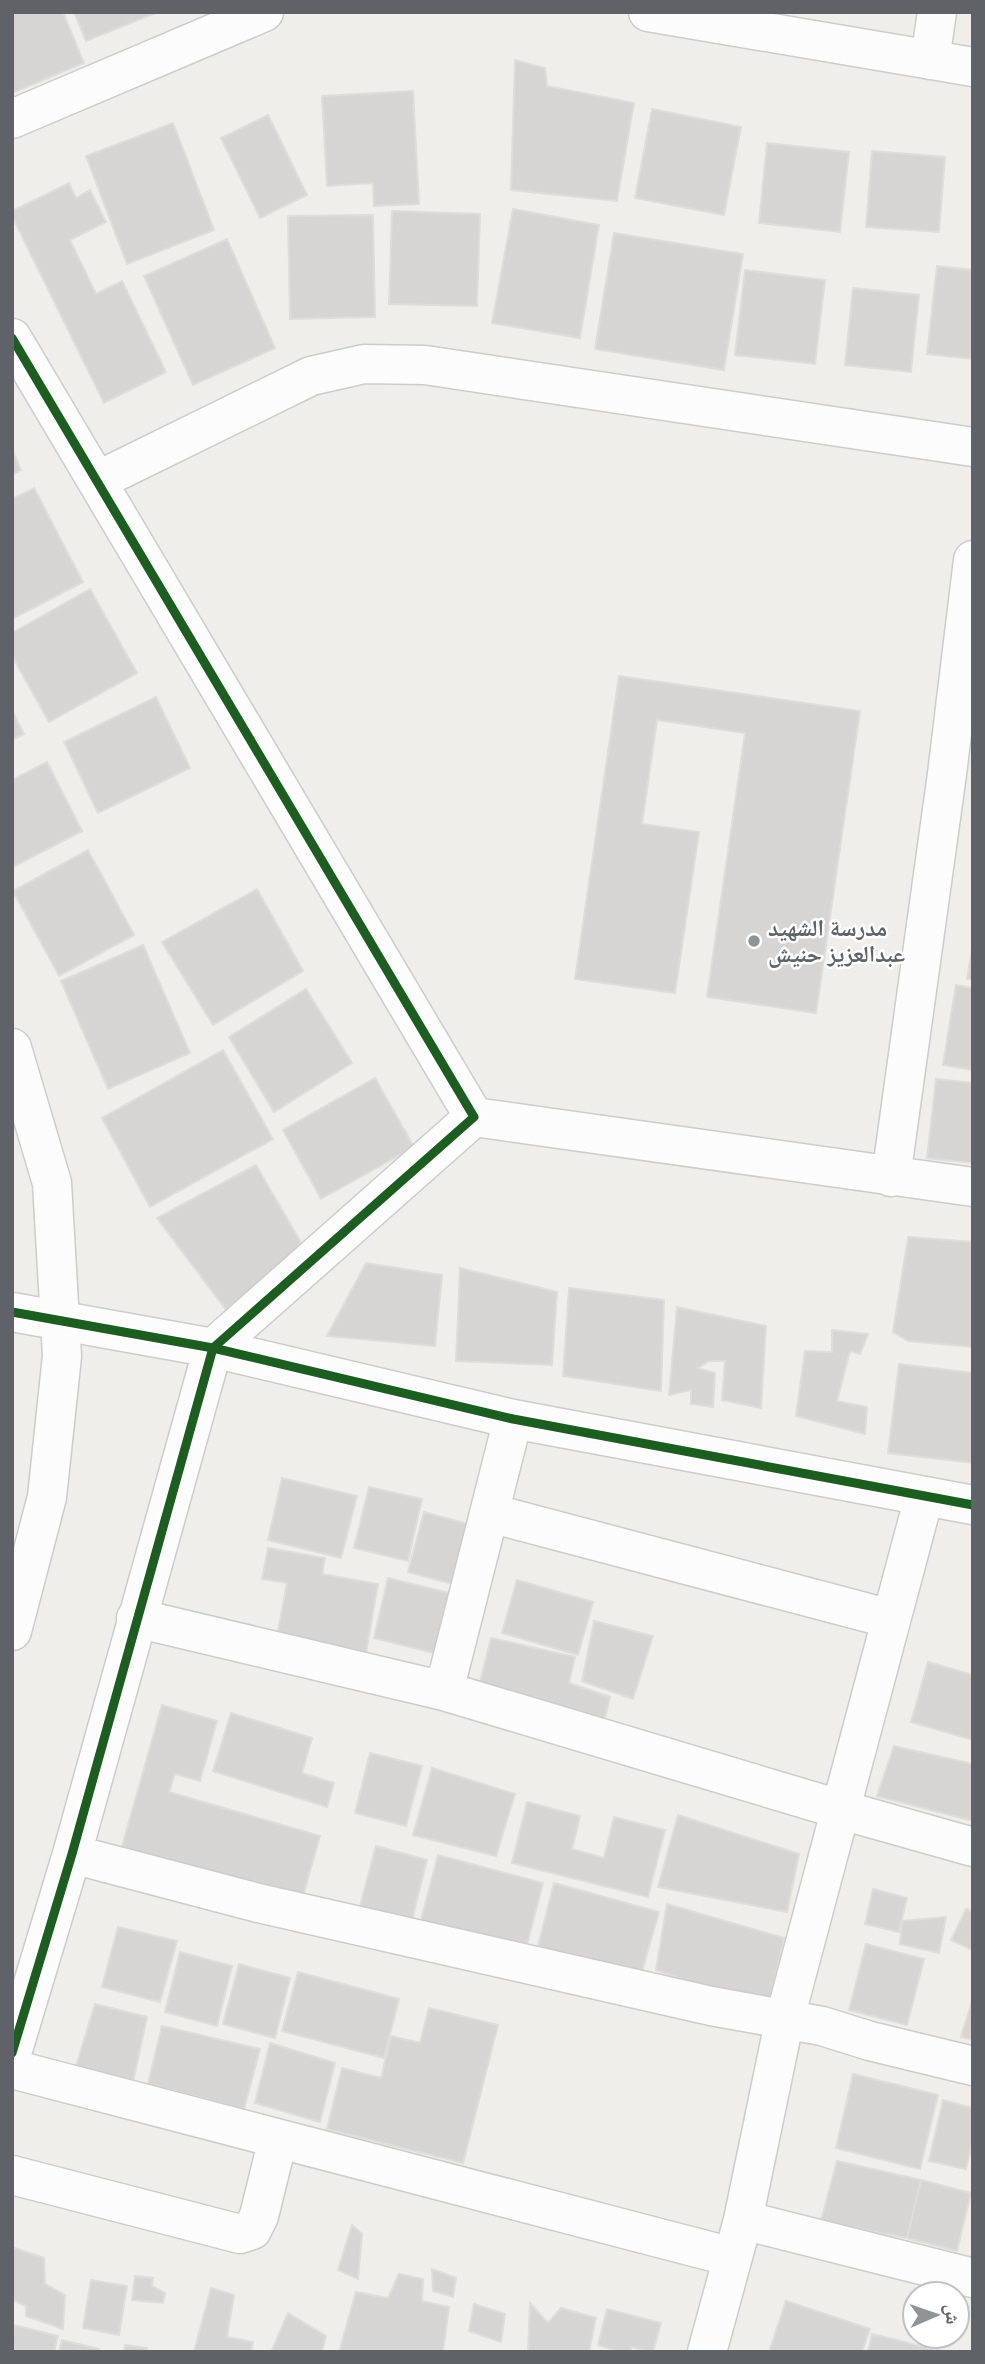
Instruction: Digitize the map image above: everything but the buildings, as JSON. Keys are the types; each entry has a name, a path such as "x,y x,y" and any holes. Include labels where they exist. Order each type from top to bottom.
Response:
{"street":[{"path":"12,119 264,12"},
{"path":"648,12 973,67"},
{"path":"930,60 937,12"},
{"path":"12,338 474,1117"},
{"path":"97,481 311,376 364,364 425,365 973,447"},
{"path":"891,1177 960,776 973,560"},
{"path":"12,1048 52,1183 62,1356 47,1497 12,1631"},
{"path":"12,2053 72,1854 213,1348 474,1117 973,1187"},
{"path":"12,1312 213,1348 513,1419 973,1504"},
{"path":"444,1690 513,1419"},
{"path":"707,2352 743,2220 785,2018 924,1497"},
{"path":"490,1513 891,1619"},
{"path":"136,1618 444,1690 973,1847"},
{"path":"72,1854 258,1903 711,2006 785,2018 973,2066"},
{"path":"12,2069 733,2257"},
{"path":"12,2175 240,2234 252,2230 259,2216 278,2139"},
{"path":"743,2220 973,2278"}],"cycle path":[{"path":"12,338 474,1117 213,1348 72,1854 12,2053"},
{"path":"12,1312 213,1348 513,1419 973,1505"}],"place":[{"name":"مدرسة الشهيد عبدالعزيز حنيش","path":"754,941"}]}
